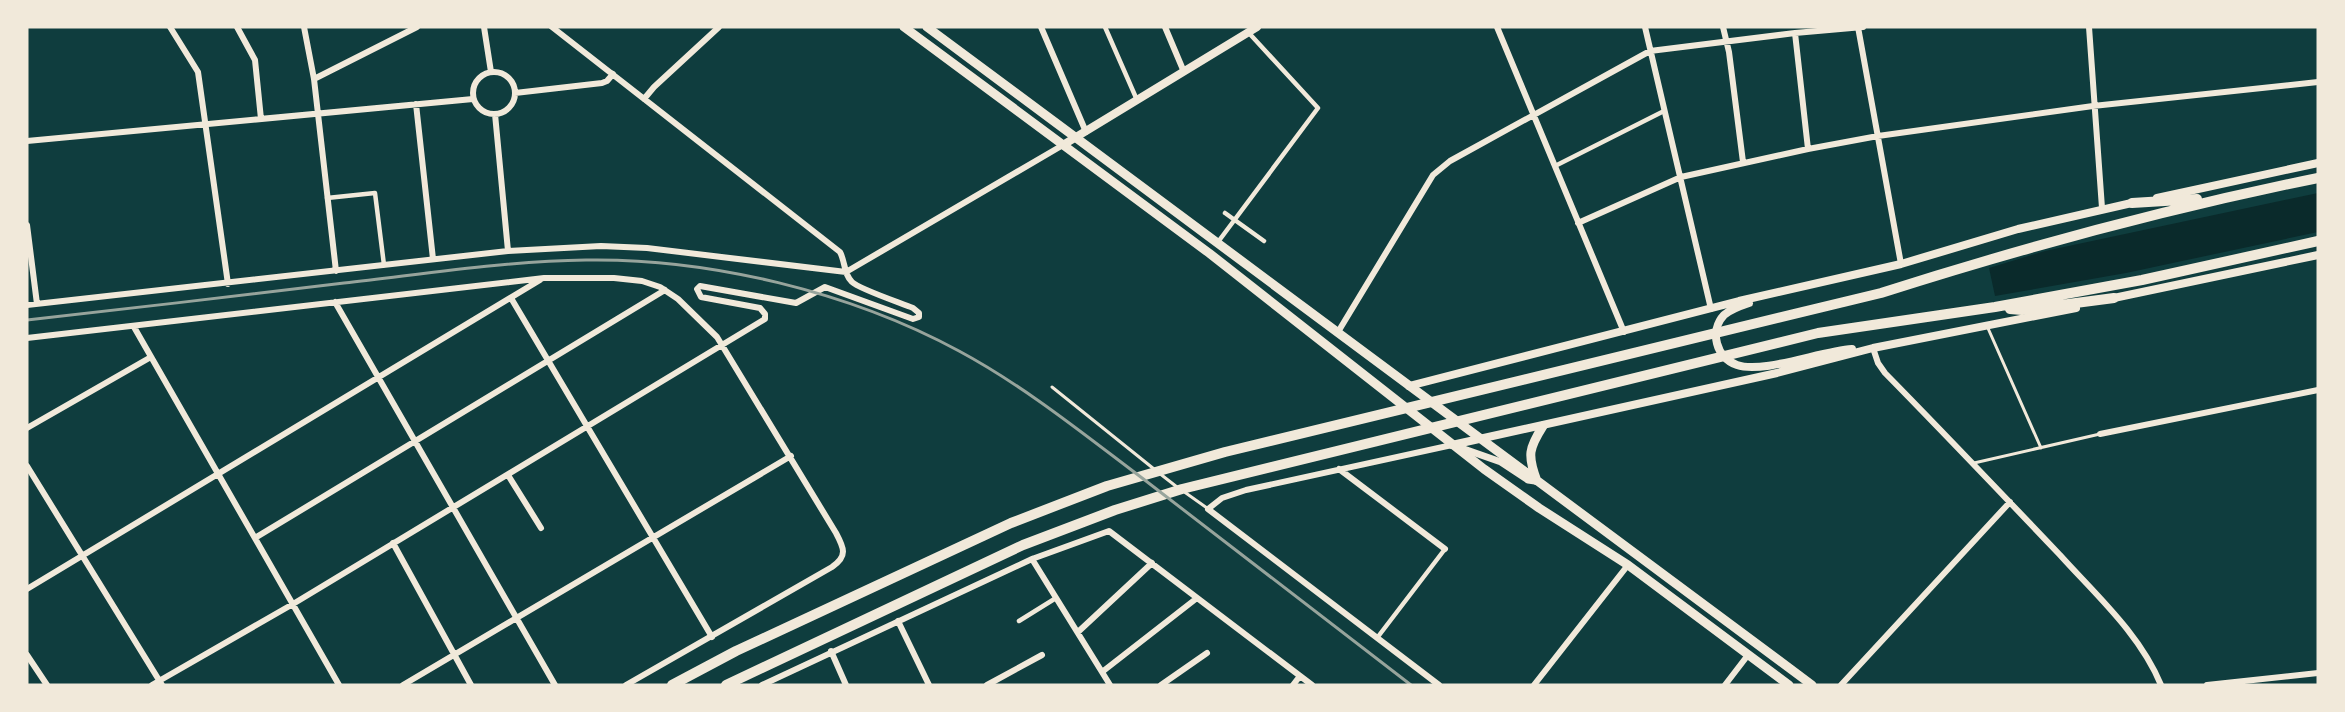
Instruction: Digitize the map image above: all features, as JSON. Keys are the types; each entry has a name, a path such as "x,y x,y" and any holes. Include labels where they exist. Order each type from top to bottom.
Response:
{"highway":[{"path":"672,685 736,651 1011,523 1107,486 1245,447 1881,293 1986,259 2227,197 2318,178"},
{"path":"2133,203 2227,197"},
{"path":"726,685 1023,546 1115,510 1182,489 1818,333 1995,307 2142,280 2318,241"},
{"path":"1995,307 2022,310 2114,298"}],"main road":[{"path":"904,27 1209,253 1452,445 1539,508 1628,565 1789,685"},
{"path":"927,27 1812,685"},
{"path":"1064,145 1184,72 1247,30 1257,27"},
{"path":"1409,386 1711,309 1900,264 2018,229 2102,208 2318,163"},
{"path":"1452,445 1777,373 1873,348 2318,255"},
{"path":"1789,290 1730,310 1723,317 1718,325 1717,344 1728,361 1737,365 1758,367 1825,353 1873,348"},
{"path":"1537,481 1530,453 1533,442 1543,426"}],"street":[{"path":"170,27 198,72 228,284"},
{"path":"237,27 255,60 261,119"},
{"path":"304,27 314,79 336,271"},
{"path":"314,79 417,27"},
{"path":"484,27 491,72"},
{"path":"152,685 160,683 763,321 765,314 760,308 701,297 696,289 702,285 796,303 825,287 913,319 919,317 919,313 913,308 852,282 846,272 841,252 552,27"},
{"path":"644,99 719,27"},
{"path":"1041,27 1086,132"},
{"path":"1105,27 1137,100"},
{"path":"1166,27 1184,72"},
{"path":"1497,27 1624,332"},
{"path":"1645,27 1711,309"},
{"path":"1723,27 1729,52 1743,162"},
{"path":"1338,332 1433,175 1443,165 1650,51 1726,41 1860,27 1900,264"},
{"path":"2089,27 2102,208"},
{"path":"1217,242 1318,108 1247,30"},
{"path":"1795,33 1808,149"},
{"path":"491,72 501,73 507,77 515,93 510,106 504,112 495,114 481,110 473,99 472,91 480,76 491,72"},
{"path":"515,93 602,83 613,74"},
{"path":"1578,223 1681,177 1808,149 1878,136 2093,106 2318,82"},
{"path":"27,141 473,99"},
{"path":"416,104 433,259"},
{"path":"1555,166 1664,111"},
{"path":"495,114 508,251"},
{"path":"27,305 508,251 601,246 638,247 846,272 1064,145"},
{"path":"327,198 375,193 384,265"},
{"path":"1225,213 1264,241"},
{"path":"27,225 37,304"},
{"path":"27,589 544,278"},
{"path":"27,338 544,278 635,280 665,290 694,312 723,346 837,533 844,552 842,558 832,567 626,685"},
{"path":"255,538 665,290"},
{"path":"511,298 712,637"},
{"path":"335,302 555,685"},
{"path":"134,327 339,685"},
{"path":"1873,348 1878,363 1885,373 1974,463 2116,616 2146,657 2161,685"},
{"path":"27,428 151,357"},
{"path":"2100,434 2318,390"},
{"path":"1439,685 1208,509 1222,498 1246,490 1452,445 1501,462 1528,480 1537,481"},
{"path":"403,685 791,456"},
{"path":"27,466 160,683"},
{"path":"1339,469 1445,549 1377,638"},
{"path":"508,475 541,528"},
{"path":"1841,685 2010,502"},
{"path":"762,685 1032,559 1109,531 1311,685"},
{"path":"393,543 471,685"},
{"path":"1032,559 1110,685"},
{"path":"1078,632 1152,563"},
{"path":"1534,685 1628,565"},
{"path":"1019,621 1056,598"},
{"path":"1102,672 1197,598"},
{"path":"898,621 929,685"},
{"path":"831,651 846,685"},
{"path":"1161,685 1208,653"},
{"path":"27,655 47,685"},
{"path":"987,685 1042,655"},
{"path":"1725,685 1748,655"},
{"path":"2207,685 2318,673"},
{"path":"1293,685 1300,676"}],"lane":[{"path":"1987,326 2041,448"},
{"path":"1052,387 1171,483 1208,509"},
{"path":"1974,463 2100,434"}],"water":[{"path":"2318,193 2318,232 2126,273 1995,296 1989,268 2045,251"}],"railway":[{"path":"27,320 465,268 556,261 633,261 681,265 730,272 778,283 826,296 917,330 959,351 1008,380 1101,447 1411,685"}]}
